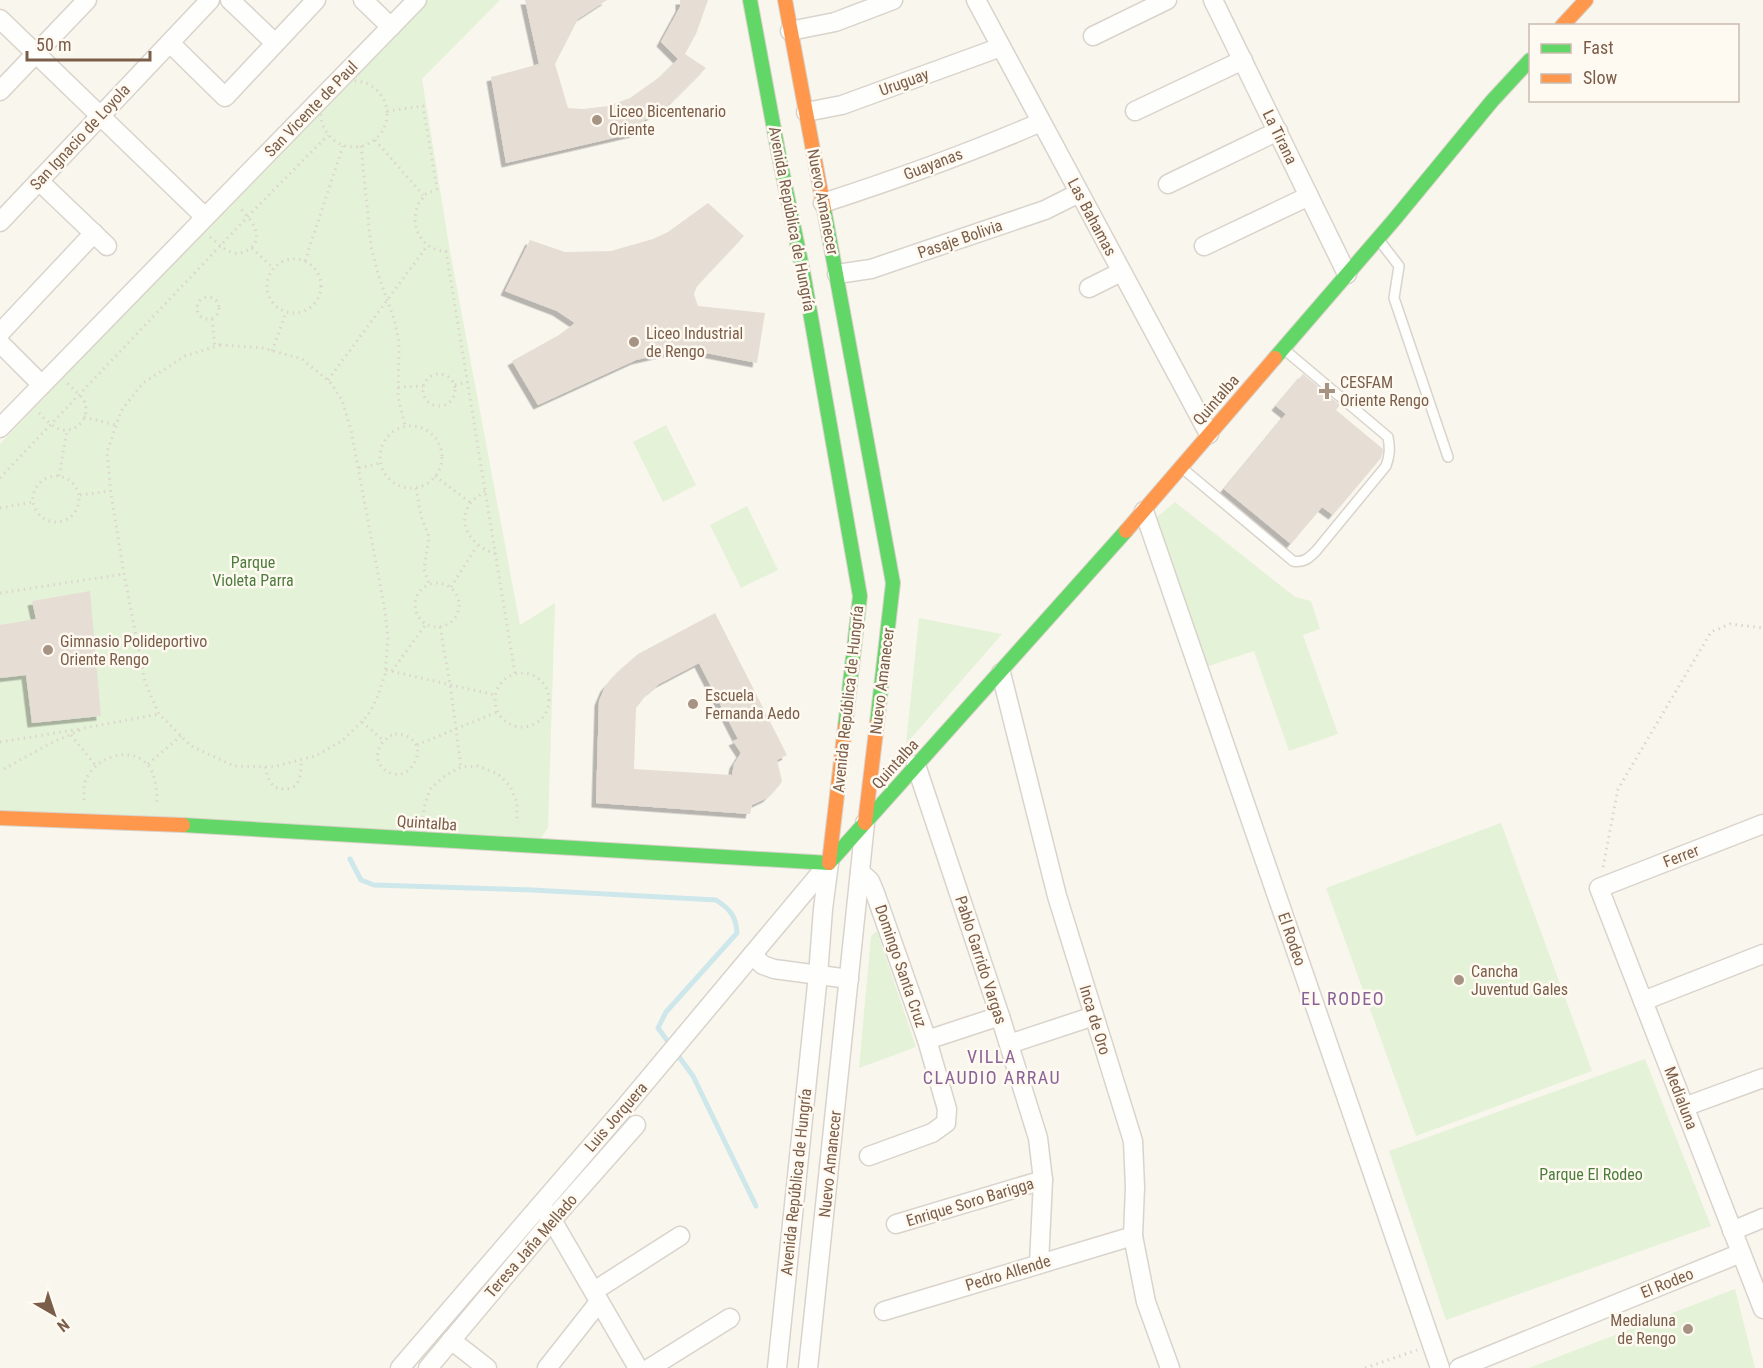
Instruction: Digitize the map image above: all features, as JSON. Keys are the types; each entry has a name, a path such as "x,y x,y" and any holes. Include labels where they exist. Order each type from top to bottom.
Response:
{"street":[{"path":"0,91 87,0"},
{"name":"San Ignacio de Loyola","path":"0,222 210,0"},
{"path":"230,0 275,43"},
{"path":"170,43 225,96 316,0"},
{"path":"363,0 391,27"},
{"name":"San Vicente de Paul","path":"0,428 206,226 417,0"},
{"name":"Avenida República de Hungría","path":"750,0 806,206 803,272 853,460 860,596 823,909 777,1368"},
{"name":"Nuevo Amanecer","path":"784,0 806,112 806,206 837,274 853,460 893,583 865,823 808,1368"},
{"path":"790,31 835,22 893,0"},
{"name":"Las Bahamas","path":"976,0 1209,434"},
{"path":"1093,36 1167,0"},
{"name":"La Tirana","path":"1214,0 1347,274"},
{"path":"1564,24 1586,0"},
{"path":"0,19 100,116 206,226"},
{"name":"Uruguay","path":"806,112 842,105 1001,47"},
{"path":"1135,111 1243,60"},
{"name":"Quintalba","path":"0,819 158,824 830,863 1144,511 1492,101 1529,61"},
{"name":"Guayanas","path":"806,206 873,187 1041,122"},
{"path":"1168,184 1278,132"},
{"path":"0,333 100,240 39,181"},
{"name":"Pasaje Bolivia","path":"837,274 871,269 1045,210 1079,193"},
{"path":"1204,246 1309,196"},
{"path":"1089,288 1121,272"},
{"path":"0,342 42,385"},
{"name":"El Rodeo","path":"1144,511 1440,1368"},
{"name":"Inca de Oro","path":"1000,673 1057,896 1133,1141 1135,1187 1132,1236 1146,1302 1170,1368"},
{"path":"874,745 906,766 916,765"},
{"name":"Pablo Garrido Vargas","path":"916,765 1000,1016 1038,1138 1043,1180 1039,1264"},
{"name":"Ferrer","path":"1599,888 1763,824"},
{"name":"Luis Jorquera","path":"399,1368 674,1049 830,863"},
{"name":"Domingo Santa Cruz","path":"860,872 870,881 875,892 927,1040 947,1109 946,1123 932,1132 869,1156"},
{"name":"Medialuna","path":"1599,888 1763,1309"},
{"path":"1643,1000 1763,954"},
{"path":"752,955 763,965 774,969 849,979"},
{"path":"927,1040 1000,1016"},
{"path":"1008,1044 1094,1016"},
{"path":"1684,1107 1763,1078"},
{"name":"Teresa Jaña Mellado","path":"428,1368 552,1220 636,1125"},
{"name":"Enrique Soro Barigga","path":"896,1224 1043,1180"},
{"path":"540,1204 552,1220 638,1368"},
{"path":"1732,1231 1763,1218"},
{"path":"547,1368 596,1297 680,1236"},
{"name":"Pedro Allende","path":"884,1311 1132,1236"},
{"name":"El Rodeo","path":"1459,1368 1741,1253"},
{"path":"650,1368 730,1318"},
{"path":"451,1340 487,1368"}],"lane":[{"path":"1378,238 1399,266 1394,298 1448,457"},
{"path":"1180,467 1293,561 1300,563 1316,551 1386,466 1390,456 1390,447 1388,437 1282,349"}],"path":[{"path":"355,80 370,84 378,91 385,100 387,111 382,132 375,140 354,147 343,146 328,135 321,122 320,111 329,91 338,84 355,80"},
{"path":"387,111 423,106 437,189 424,195 414,217 415,228 423,242 441,252 448,251 515,674"},
{"path":"0,478 220,245 328,135"},
{"path":"375,140 424,195"},
{"path":"304,261 343,146"},
{"path":"361,146 371,246 399,341 398,396 405,426"},
{"path":"206,226 220,245 235,253 252,248 257,237 256,228 236,204"},
{"path":"328,380 429,245"},
{"path":"252,248 273,268"},
{"path":"295,259 304,261 313,266 318,273 321,281 319,298 307,310 299,313 287,312 275,306 269,298 267,280 277,264 295,259"},
{"path":"207,296 214,298 219,304 218,314 212,319 204,319 197,310 200,300 207,296"},
{"path":"272,351 287,312"},
{"path":"212,319 215,347"},
{"path":"220,345 263,348 302,359 328,380 342,400 351,430 385,611 388,640 386,670 378,696 368,715 342,741 315,756 273,767 234,766 191,746 159,714 145,682 110,490 107,452 121,411 143,383 185,356 220,345"},
{"path":"438,374 448,377 454,385 454,396 447,405 436,407 426,401 422,391 423,386 428,377 438,374"},
{"path":"35,410 61,430 74,429 81,423 85,404 79,394 64,380"},
{"path":"454,385 467,382"},
{"path":"398,387 423,386"},
{"path":"84,417 116,425"},
{"path":"415,425 433,434 439,441 442,451 442,460 435,476 426,484 416,488 405,488 395,484 387,477 380,463 381,446 386,437 395,429 405,426 415,425"},
{"path":"59,476 67,430"},
{"path":"358,468 380,463"},
{"path":"59,476 68,479 79,496 75,511 63,520 55,522 41,516 33,502 34,494 42,481 49,477 59,476"},
{"path":"435,476 471,503"},
{"path":"416,488 421,516 429,537 424,569 429,584"},
{"path":"79,496 110,490"},
{"path":"485,491 467,508 465,521 468,536 477,546 496,554"},
{"path":"0,508 33,502"},
{"path":"450,588 477,546"},
{"path":"0,593 124,574"},
{"path":"429,584 444,584 450,588 456,593 459,607 453,620 440,627 426,624 417,614 415,600 423,588 429,584"},
{"path":"392,671 426,624"},
{"path":"1599,888 1618,789 1711,632 1730,624 1763,628"},
{"path":"440,627 461,767"},
{"path":"386,670 495,694"},
{"path":"515,674 533,675 541,680 549,696 546,714 532,726 514,727 506,723 497,712 494,700 500,683 515,674"},
{"path":"417,745 497,712"},
{"path":"0,742 85,729 159,714"},
{"path":"362,722 383,740"},
{"path":"4,769 51,743 85,729"},
{"path":"401,734 413,740 417,745 417,759 410,770 398,774 385,770 380,765 377,752 383,740 388,736 401,734"},
{"path":"71,735 96,766"},
{"path":"148,765 181,736"},
{"path":"84,821 84,783 90,771 115,755 126,754 139,757 148,765 157,790 158,824"},
{"path":"265,767 274,787 283,790 294,787 299,780 302,760"},
{"path":"422,840 424,808 430,789 446,775 461,767 478,766 498,774 510,786 517,802 517,825 512,845"},
{"path":"1365,1368 1432,1345"}],"green space":[{"name":"Parque Violeta Parra","path":"424,0 500,0 422,79 450,251 520,625 555,603 548,828 541,838 0,816 0,444"},
{"path":"666,425 696,485 663,502 633,442"},
{"path":"1175,502 1295,597 1311,601 1320,629 1303,635 1338,734 1289,751 1254,651 1206,667 1157,517"},
{"path":"747,506 778,570 741,588 710,525"},
{"path":"919,618 1002,634 906,744"},
{"name":"Cancha Juventud Gales","path":"1501,823 1592,1071 1416,1136 1326,888"},
{"path":"877,931 916,1047 859,1068 871,936"},
{"name":"Parque El Rodeo","path":"1645,1059 1711,1226 1446,1320 1389,1151"},
{"name":"Medialuna de Rengo","path":"1735,1289 1755,1368 1529,1368"}],"building":[{"path":"525,0 607,0 578,19 555,64 568,108 608,106 630,98 661,76 678,59 661,42 680,7 680,0 708,0 696,34 685,54 706,68 675,99 643,121 648,130 506,163 491,77 539,64"},
{"path":"708,203 744,236 697,286 694,294 698,306 765,313 757,363 696,351 667,353 636,360 538,405 512,361 559,335 575,323 557,311 505,291 530,240 565,252 611,251 653,239 668,232"},
{"path":"1303,374 1340,405 1336,410 1383,451 1381,458 1333,515 1322,507 1291,544 1224,489 1286,414 1276,406"},
{"name":"Gimnasio Polideportivo Oriente Rengo","path":"90,591 101,716 32,723 26,675 0,678 0,625 36,619 32,601"},
{"path":"715,613 787,755 777,760 782,781 779,786 767,798 752,805 750,814 596,803 599,701 605,687 638,654","holes":["699,663 738,739 733,741 741,753 734,764 732,775 634,769 636,708 659,684"]}],"waterway":[{"path":"350,859 361,880 374,885 532,890 716,900 725,907 734,917 737,933 666,1012 658,1028 693,1076 756,1206"}],"traffic: fast":[{"path":"750,0 803,272 860,596 845,727"},
{"path":"1275,358 1394,220 1492,101 1529,61"},
{"path":"824,209 893,583 877,723"},
{"path":"829,863 1126,531"},
{"path":"183,825 829,863"}],"traffic: slow":[{"path":"785,0 824,209"},
{"path":"1564,24 1586,0"},
{"path":"1126,531 1275,358"},
{"path":"865,823 877,723"},
{"path":"829,863 845,727"},
{"path":"0,818 183,825"}],"place":[{"name":"Liceo Bicentenario Oriente","path":"597,120"},
{"name":"Liceo Industrial de Rengo","path":"634,342"},
{"name":"CESFAM Oriente Rengo","path":"1327,391"},
{"name":"Gimnasio Polideportivo Oriente Rengo","path":"48,650"},
{"name":"Escuela Fernanda Aedo","path":"693,704"},
{"name":"Cancha Juventud Gales","path":"1459,980"},
{"name":"Medialuna de Rengo","path":"1688,1329"}],"district":[{"name":"EL RODEO","path":"1343,998"},
{"name":"VILLA CLAUDIO ARRAU","path":"992,1066"}]}
